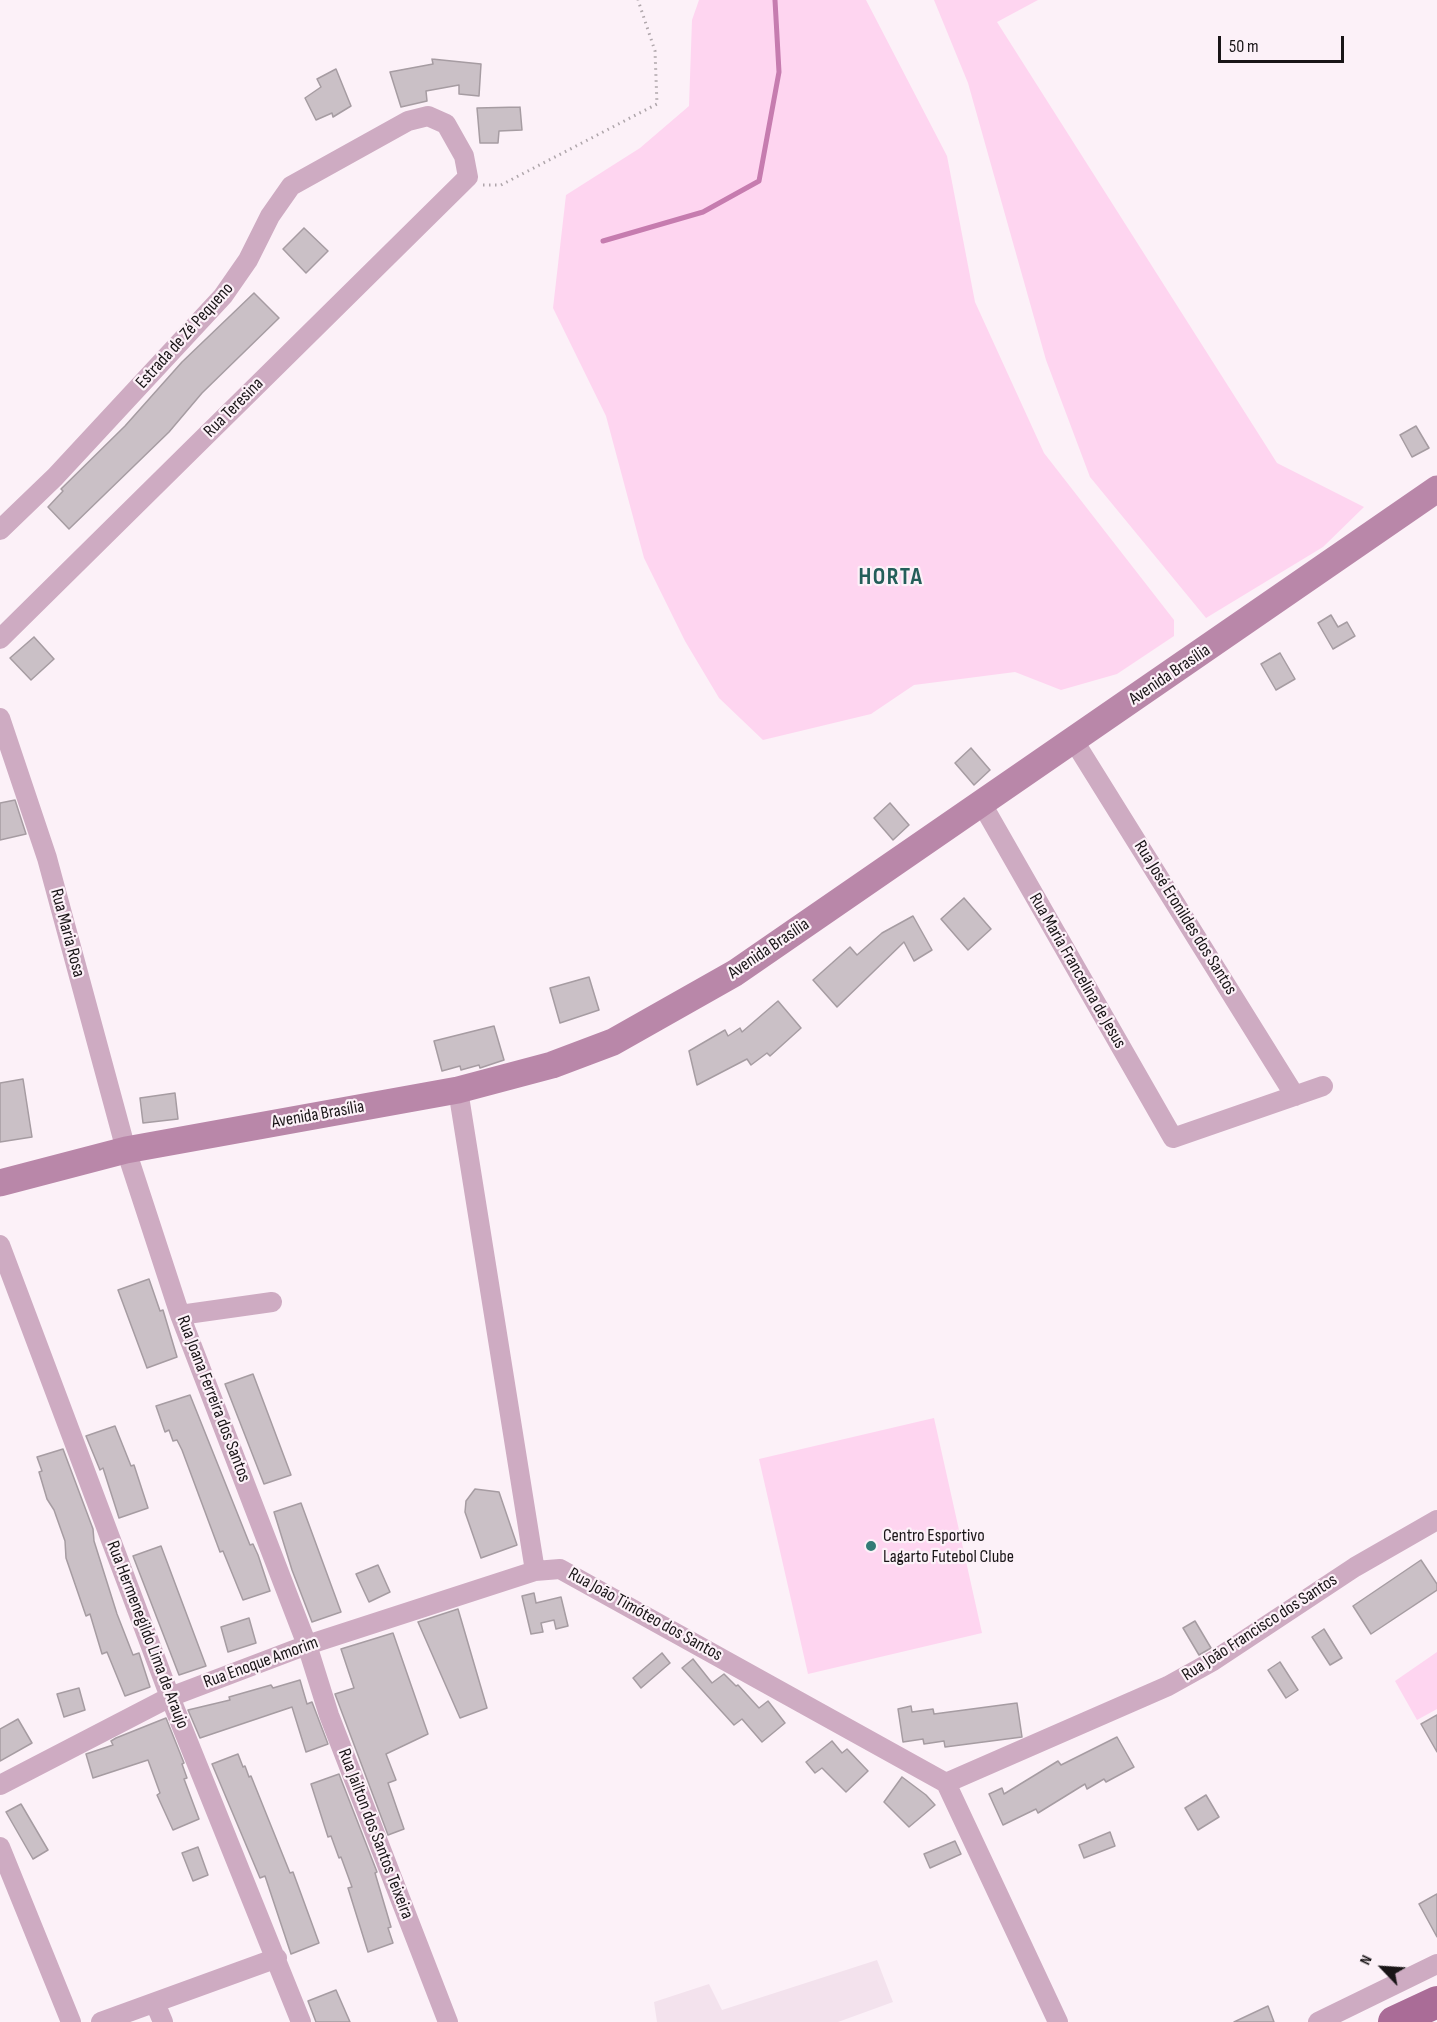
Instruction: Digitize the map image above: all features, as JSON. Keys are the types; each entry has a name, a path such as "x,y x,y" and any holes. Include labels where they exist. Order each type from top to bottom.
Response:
{"main road":[{"name":"Avenida Brasília","path":"0,1183 126,1150 458,1090 552,1065 613,1042 735,973 1437,489"},
{"path":"1394,2022 1437,2002"},
{"path":"1422,2022 1437,2016"}],"street":[{"name":"Estrada de Zé Pequeno","path":"0,530 55,477 224,296 248,260 279,202 295,182 394,128 428,116 446,124 452,132 464,156 468,177"},
{"name":"Rua Teresina","path":"0,639 468,177"},
{"name":"Rua Maria Rosa","path":"0,718 46,858 126,1150"},
{"name":"Rua José Eronildes dos Santos","path":"1074,741 1295,1096"},
{"name":"Rua Maria Francelina de Jesus","path":"982,804 1173,1138 1295,1096"},
{"path":"1295,1096 1323,1086"},
{"path":"458,1090 535,1571"},
{"name":"Rua Joana Ferreira dos Santos","path":"126,1150 180,1316 307,1645"},
{"name":"Rua Hermenegildo Lima de Araujo","path":"0,1245 170,1697 301,2022"},
{"path":"180,1316 272,1302"},
{"name":"Rua João Francisco dos Santos","path":"946,1782 1177,1681 1213,1661 1355,1567 1437,1520"},
{"name":"Rua João Timóteo dos Santos","path":"535,1571 560,1569 585,1581 946,1782"},
{"name":"Rua Enoque Amorim","path":"0,1785 170,1697 307,1645 535,1571"},
{"name":"Rua Jailton dos Santos Teixeira","path":"307,1645 329,1715 447,2022"},
{"path":"946,1782 1058,2022"},
{"path":"0,1847 71,2022"},
{"path":"101,2022 277,1958"},
{"path":"1317,2022 1437,1964"},
{"path":"155,2003 163,2022"}],"path":[{"path":"468,177 486,186 501,185 653,108 658,98 655,51 638,0"}],"shaded area":[{"path":"699,0 866,0 947,156 975,302 1044,453 1174,620 1174,636 1117,674 1061,690 1015,672 914,685 871,714 763,740 719,698 685,641 644,558 606,416 553,308 566,195 640,148 689,106 692,20"},
{"path":"934,0 1038,0 997,22 1277,463 1364,507 1323,547 1206,618 1090,477 1046,360 968,83"},
{"name":"Centro Esportivo Lagarto Futebol Clube","path":"934,1418 982,1633 808,1674 759,1459"},
{"path":"1437,1652 1437,1709 1417,1720 1395,1681"},
{"path":"877,1960 893,2002 838,2022 657,2022 654,2002 709,1984 722,2010"}],"building":[{"path":"432,59 481,64 479,96 459,94 459,85 426,91 427,101 401,107 390,72 433,64"},
{"path":"336,69 351,106 333,117 332,113 316,120 305,98 321,87 317,79"},
{"path":"520,107 522,130 499,131 498,143 480,143 477,108"},
{"path":"304,228 328,251 306,273 283,249"},
{"path":"254,293 279,318 202,393 169,432 69,529 48,507 63,491 61,489 125,426 182,362"},
{"path":"1416,426 1429,448 1412,457 1400,435"},
{"path":"1331,615 1338,627 1347,622 1355,636 1333,649 1318,623"},
{"path":"34,637 54,659 31,680 10,658"},
{"path":"1280,653 1295,679 1276,690 1261,664"},
{"path":"971,748 990,770 974,785 955,763"},
{"path":"15,800 26,834 0,840 0,803"},
{"path":"890,803 909,825 893,840 874,818"},
{"path":"964,898 991,929 968,950 941,919"},
{"path":"913,916 932,950 914,961 904,942 837,1007 813,980 850,947 857,955 882,933"},
{"path":"589,977 599,1010 560,1023 550,988"},
{"path":"778,1001 801,1028 770,1056 767,1053 751,1065 747,1059 697,1085 689,1051 725,1030 728,1036 740,1028 742,1032"},
{"path":"494,1026 504,1060 480,1068 479,1065 461,1070 460,1066 442,1071 434,1041"},
{"path":"23,1079 32,1137 0,1142 0,1083"},
{"path":"175,1093 178,1119 143,1123 140,1098"},
{"path":"149,1279 160,1311 163,1310 177,1357 147,1368 118,1290"},
{"path":"253,1374 291,1475 264,1484 225,1384"},
{"path":"190,1395 250,1545 253,1544 258,1555 270,1591 243,1600 223,1551 220,1552 182,1450 177,1440 173,1441 169,1430 165,1432 156,1406"},
{"path":"115,1426 131,1466 134,1465 148,1508 119,1518 103,1468 100,1470 86,1436"},
{"path":"63,1449 93,1529 94,1541 117,1614 133,1655 139,1653 150,1687 125,1696 107,1652 102,1654 90,1614 86,1616 66,1558 65,1541 54,1510 47,1499 39,1472 42,1471 37,1457"},
{"path":"475,1489 499,1492 517,1545 481,1558 465,1512 466,1501"},
{"path":"301,1503 341,1612 312,1622 292,1570 274,1512"},
{"path":"161,1546 206,1666 179,1675 133,1556"},
{"path":"1421,1560 1437,1584 1437,1590 1371,1634 1353,1606"},
{"path":"378,1565 390,1592 369,1602 356,1574"},
{"path":"534,1593 536,1603 561,1597 568,1626 556,1629 554,1620 541,1623 543,1632 531,1634 522,1596"},
{"path":"458,1609 487,1708 460,1718 418,1622"},
{"path":"249,1618 256,1643 228,1652 221,1627"},
{"path":"1195,1621 1211,1648 1199,1655 1183,1628"},
{"path":"1324,1629 1342,1658 1330,1665 1312,1637"},
{"path":"393,1633 428,1734 386,1754 396,1780 388,1783 404,1829 388,1835 335,1694 354,1688 341,1649"},
{"path":"662,1653 670,1663 641,1688 633,1678"},
{"path":"693,1659 712,1683 724,1674 736,1686 738,1685 759,1708 768,1701 785,1723 762,1742 742,1719 734,1725 682,1668"},
{"path":"1280,1662 1298,1690 1286,1698 1268,1670"},
{"path":"300,1680 307,1704 312,1702 328,1744 306,1752 292,1707 200,1738 188,1710 230,1700 229,1697 271,1685 273,1688"},
{"path":"79,1688 85,1710 64,1717 57,1694"},
{"path":"1017,1703 1022,1737 945,1747 944,1741 924,1744 923,1739 903,1742 898,1709 911,1706 912,1712 933,1709 934,1714"},
{"path":"1437,1715 1437,1752 1421,1724"},
{"path":"166,1718 184,1763 182,1764 187,1778 184,1779 199,1819 173,1830 157,1795 160,1793 148,1760 93,1778 86,1754 113,1745 111,1741 116,1738"},
{"path":"18,1719 32,1743 0,1761 0,1729"},
{"path":"1117,1737 1134,1767 1106,1782 1104,1779 1087,1789 1085,1784 1038,1813 1036,1809 1003,1825 989,1794 1002,1788 1004,1794 1058,1761 1061,1765"},
{"path":"832,1741 842,1753 847,1749 868,1771 846,1792 822,1768 815,1773 806,1762"},
{"path":"238,1754 243,1767 245,1766 249,1777 251,1776 290,1873 293,1872 319,1943 291,1954 265,1876 260,1878 212,1764"},
{"path":"339,1774 377,1872 375,1873 391,1927 388,1928 393,1943 368,1952 348,1888 352,1887 331,1836 328,1837 311,1784"},
{"path":"902,1777 926,1795 935,1805 909,1827 884,1802"},
{"path":"1206,1795 1219,1817 1198,1830 1185,1808"},
{"path":"21,1804 48,1850 33,1859 6,1812"},
{"path":"1110,1832 1115,1846 1084,1858 1079,1845"},
{"path":"955,1841 961,1854 930,1868 924,1854"},
{"path":"198,1847 208,1875 193,1881 182,1853"},
{"path":"1437,1894 1437,1937 1419,1904"},
{"path":"336,1990 350,2022 316,2022 308,2001"},
{"path":"1268,2006 1274,2022 1234,2022"}],"waterway":[{"path":"603,241 703,212 759,181 779,72 775,0"}],"place":[{"name":"Centro Esportivo Lagarto Futebol Clube","path":"871,1546"}],"district":[{"name":"HORTA","path":"891,578"}]}
